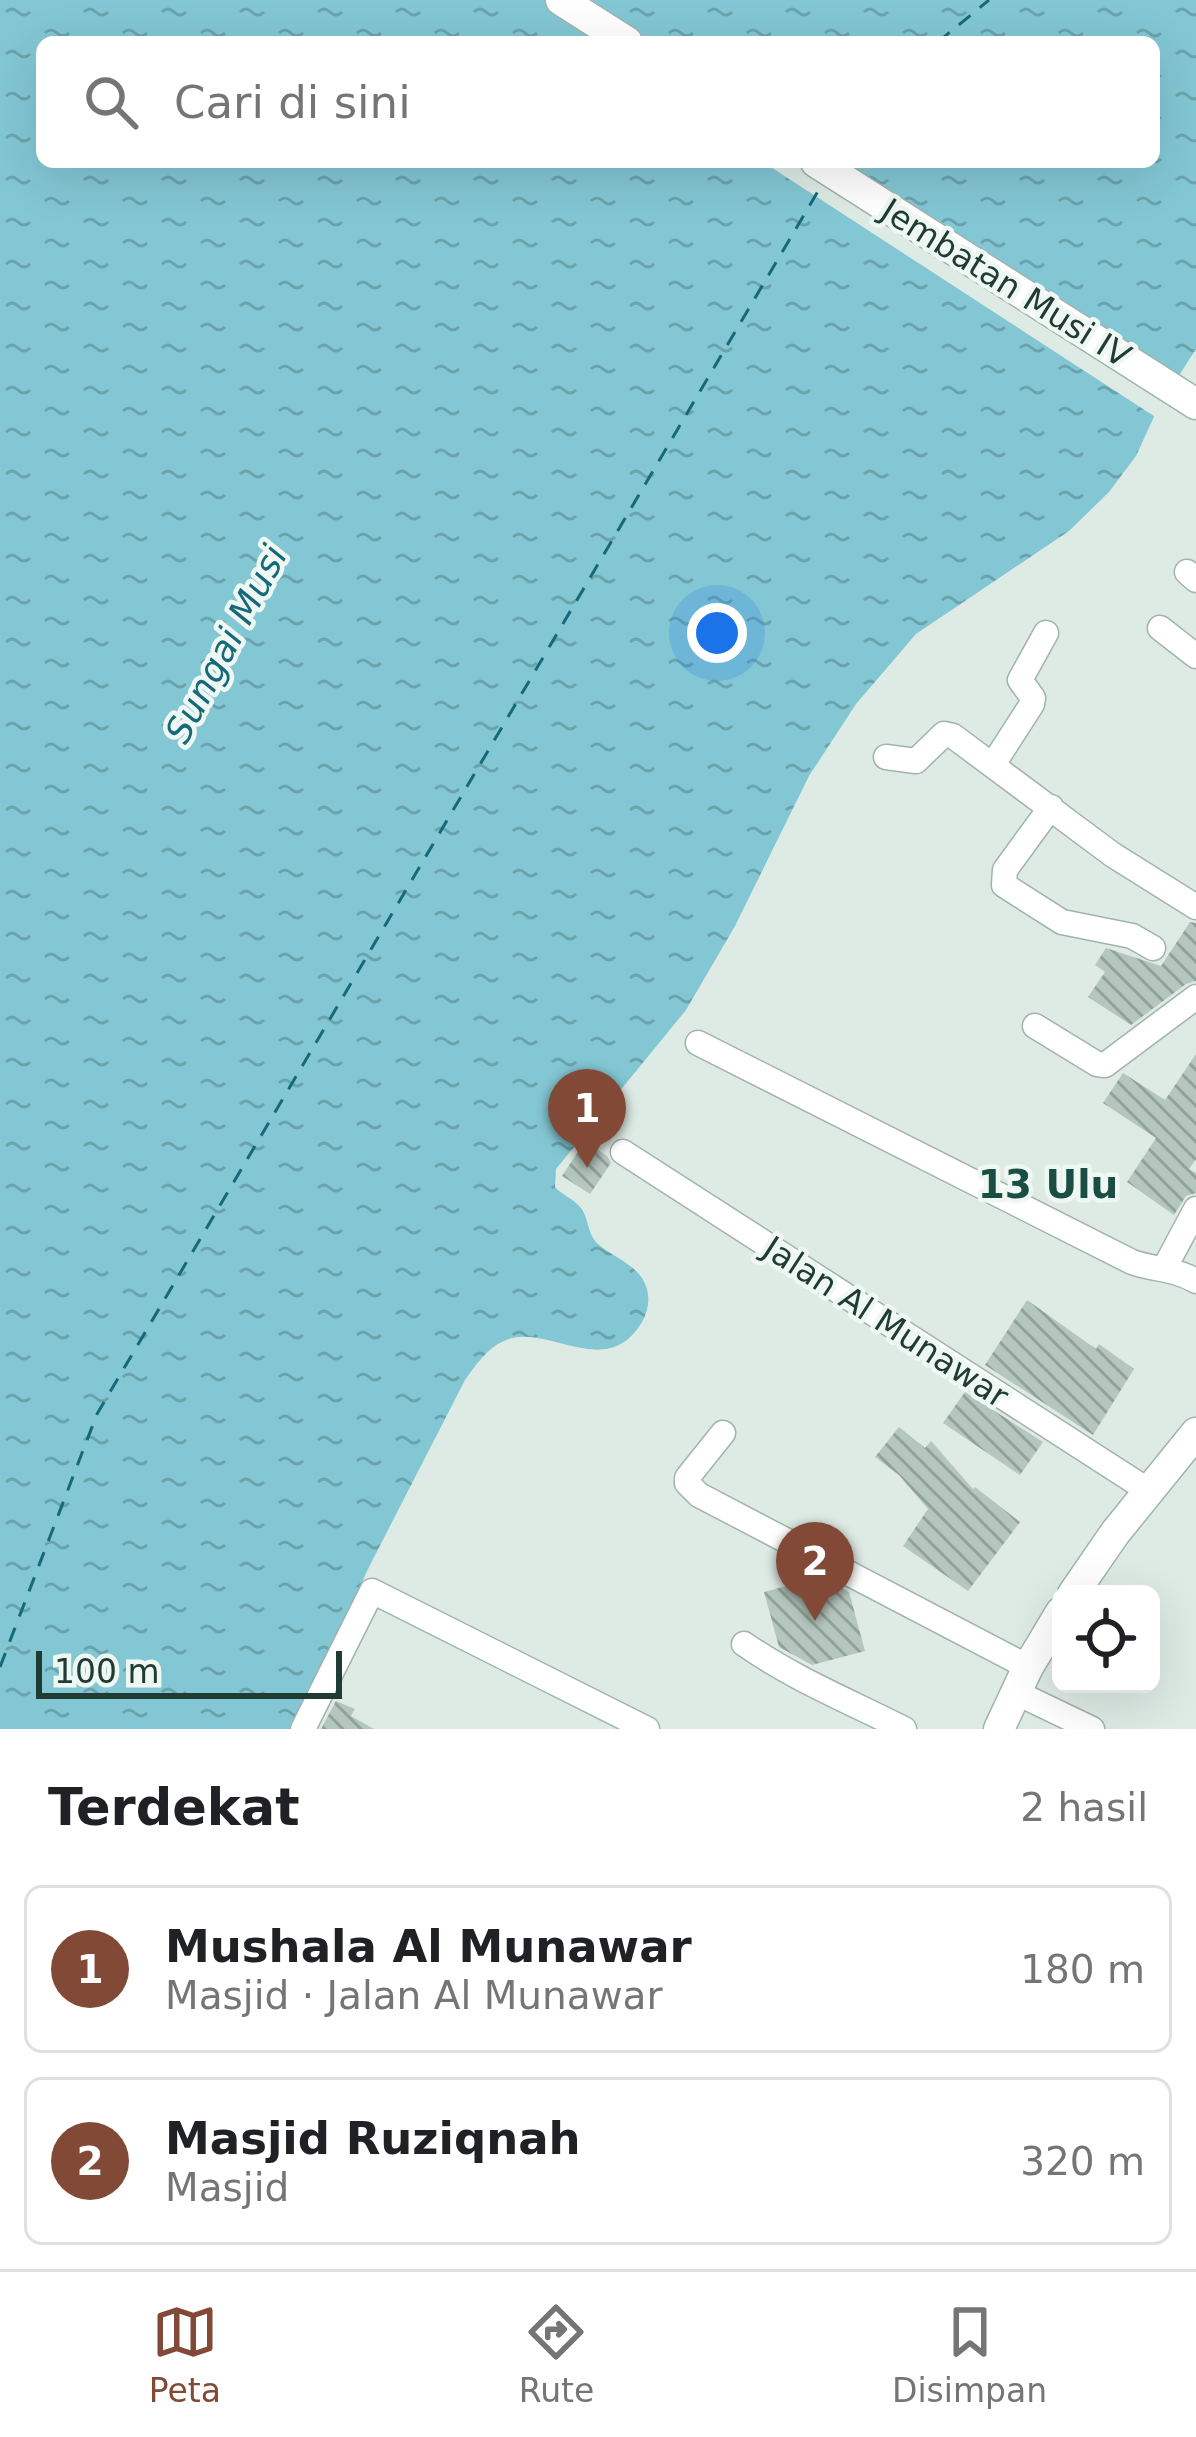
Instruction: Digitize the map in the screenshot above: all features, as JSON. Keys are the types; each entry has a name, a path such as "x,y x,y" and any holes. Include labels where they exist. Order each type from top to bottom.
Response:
{"street":[{"path":"561,0 618,36"},
{"name":"Jembatan Musi IV","path":"825,168 1196,404"},
{"path":"1160,628 1196,656"},
{"path":"994,763 1032,704 1020,680 1046,633"},
{"path":"886,757 916,761 944,734 994,763 1113,855 1196,907"},
{"path":"1052,807 1005,870 1002,882 1062,922 1132,936 1153,948"},
{"path":"1035,1026 1105,1065 1196,997"},
{"path":"698,1043 1132,1262 1165,1267 1196,1281"},
{"name":"Jalan Al Munawar","path":"623,1152 1149,1491"},
{"path":"1165,1267 1196,1209"},
{"path":"1079,1585 1196,1432"},
{"path":"723,1433 686,1483 699,1495 1023,1680 1092,1729"},
{"path":"303,1729 372,1591 647,1729"},
{"path":"999,1729 1052,1628"},
{"path":"744,1644 829,1696 904,1729"}],"water":[{"name":"Sungai Musi","path":"0,0 1196,0 1196,349 1158,408 1136,456 1109,492 1069,531 916,634 856,704 809,776 735,926 686,1010 556,1169 555,1187 580,1207 595,1240 642,1278 648,1300 642,1322 627,1340 611,1348 594,1350 521,1337 498,1344 482,1358 465,1380 369,1567 293,1729 0,1729"}],"pier":[{"path":"772,168 852,168 1181,382 1160,420"}],"building":[{"path":"1190,922 1196,923 1196,981 1131,1025 1088,997 1105,972 1095,965 1106,948 1161,966"},
{"path":"1196,1054 1196,1159 1189,1169 1196,1173 1196,1193 1186,1196 1174,1215 1127,1182 1156,1138 1103,1103 1123,1073 1165,1100"},
{"path":"585,1141 611,1163 590,1194 562,1176"},
{"path":"1027,1300 1096,1349 1099,1344 1134,1369 1093,1435 985,1365"},
{"path":"965,1392 1043,1442 1020,1475 943,1423"},
{"path":"899,1427 925,1448 931,1441 973,1489 1020,1522 968,1591 903,1546 928,1509 899,1475 875,1457"},
{"path":"820,1577 849,1592 865,1651 812,1665 779,1647 764,1592"},
{"path":"336,1701 355,1709 351,1716 374,1729 321,1729"}],"ferry route":[{"path":"945,36 989,0"},
{"path":"0,1667 97,1414 824,181"}],"place":[{"name":"Mushala Al Munawar","path":"587,1168"},
{"name":"Masjid Ruziqnah","path":"815,1621"}],"district":[{"name":"13 Ulu","path":"1048,1184"}]}
